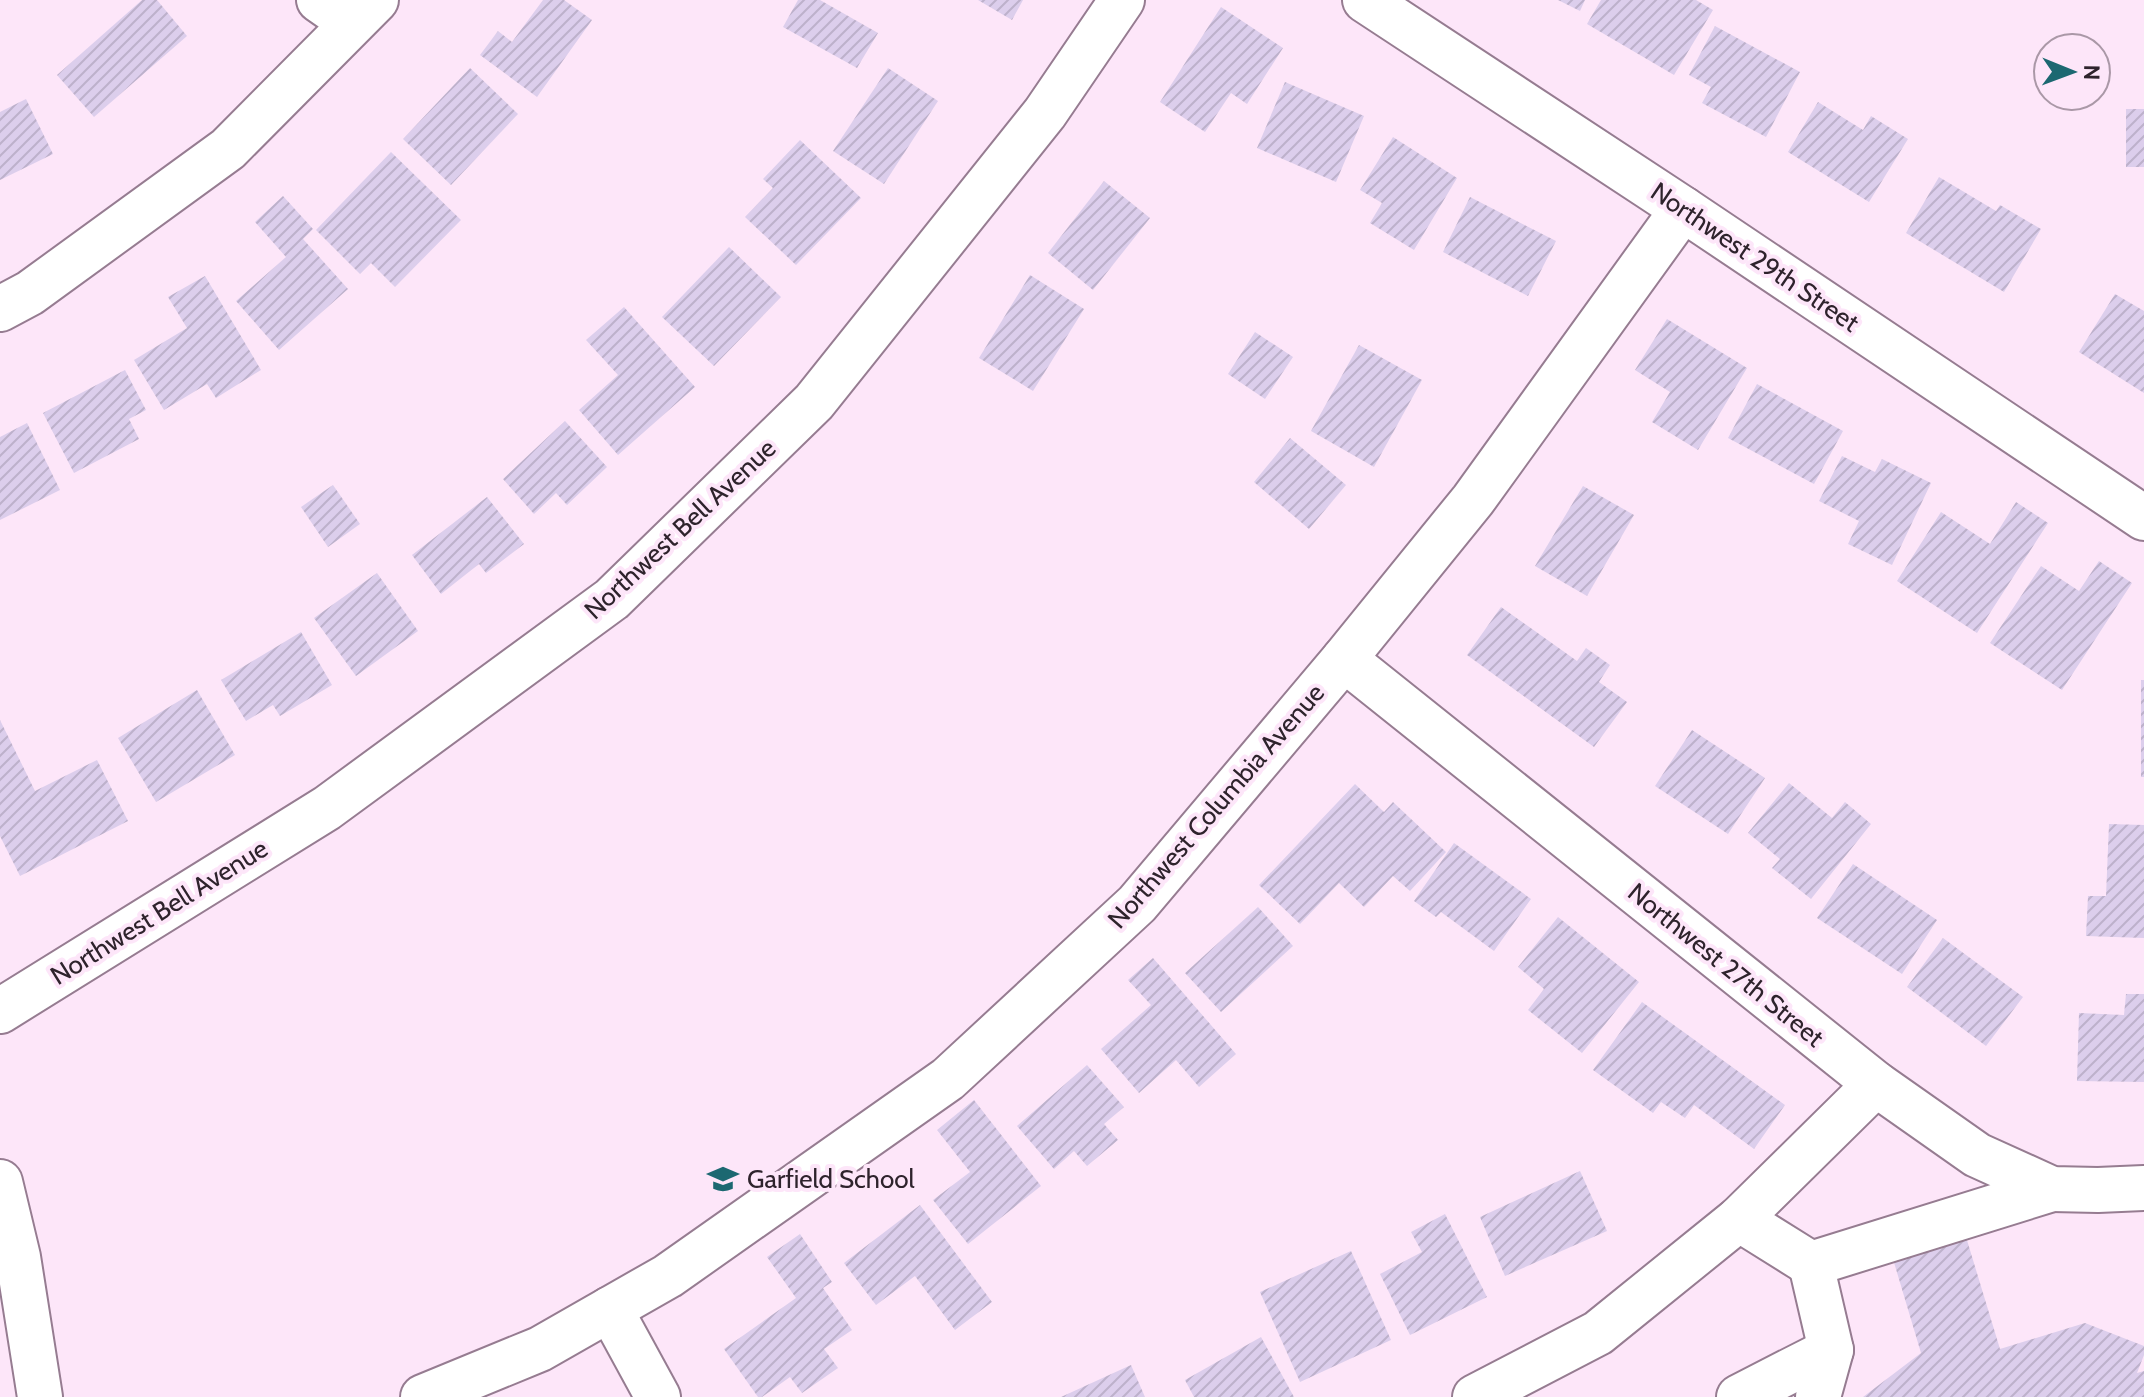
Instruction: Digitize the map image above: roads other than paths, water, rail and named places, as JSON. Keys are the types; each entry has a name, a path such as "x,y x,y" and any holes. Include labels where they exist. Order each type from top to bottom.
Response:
{"street":[{"name":"Northwest Bell Avenue","path":"0,1011 327,808 612,599 814,402 1045,113 1122,0"},
{"name":"Northwest 29th Street","path":"1365,0 2144,518"},
{"path":"0,309 30,293 228,149 349,8"},
{"name":"Northwest Columbia Avenue","path":"423,1397 540,1349 668,1276 948,1079 1137,904 1344,659 1473,500 1683,209"},
{"name":"Northwest 27th Street","path":"1344,659 1876,1084 1977,1155 2052,1189 2144,1188"},
{"path":"1476,1397 1598,1333 1739,1219 1876,1084"},
{"path":"0,1182 18,1257 40,1397"},
{"path":"1811,1264 2052,1189"},
{"path":"1739,1219 1811,1264 1831,1350 1818,1397"},
{"path":"610,1309 658,1397"},
{"path":"1739,1397 1831,1350"}],"place":[{"name":"Garfield School","path":"723,1179"}]}
